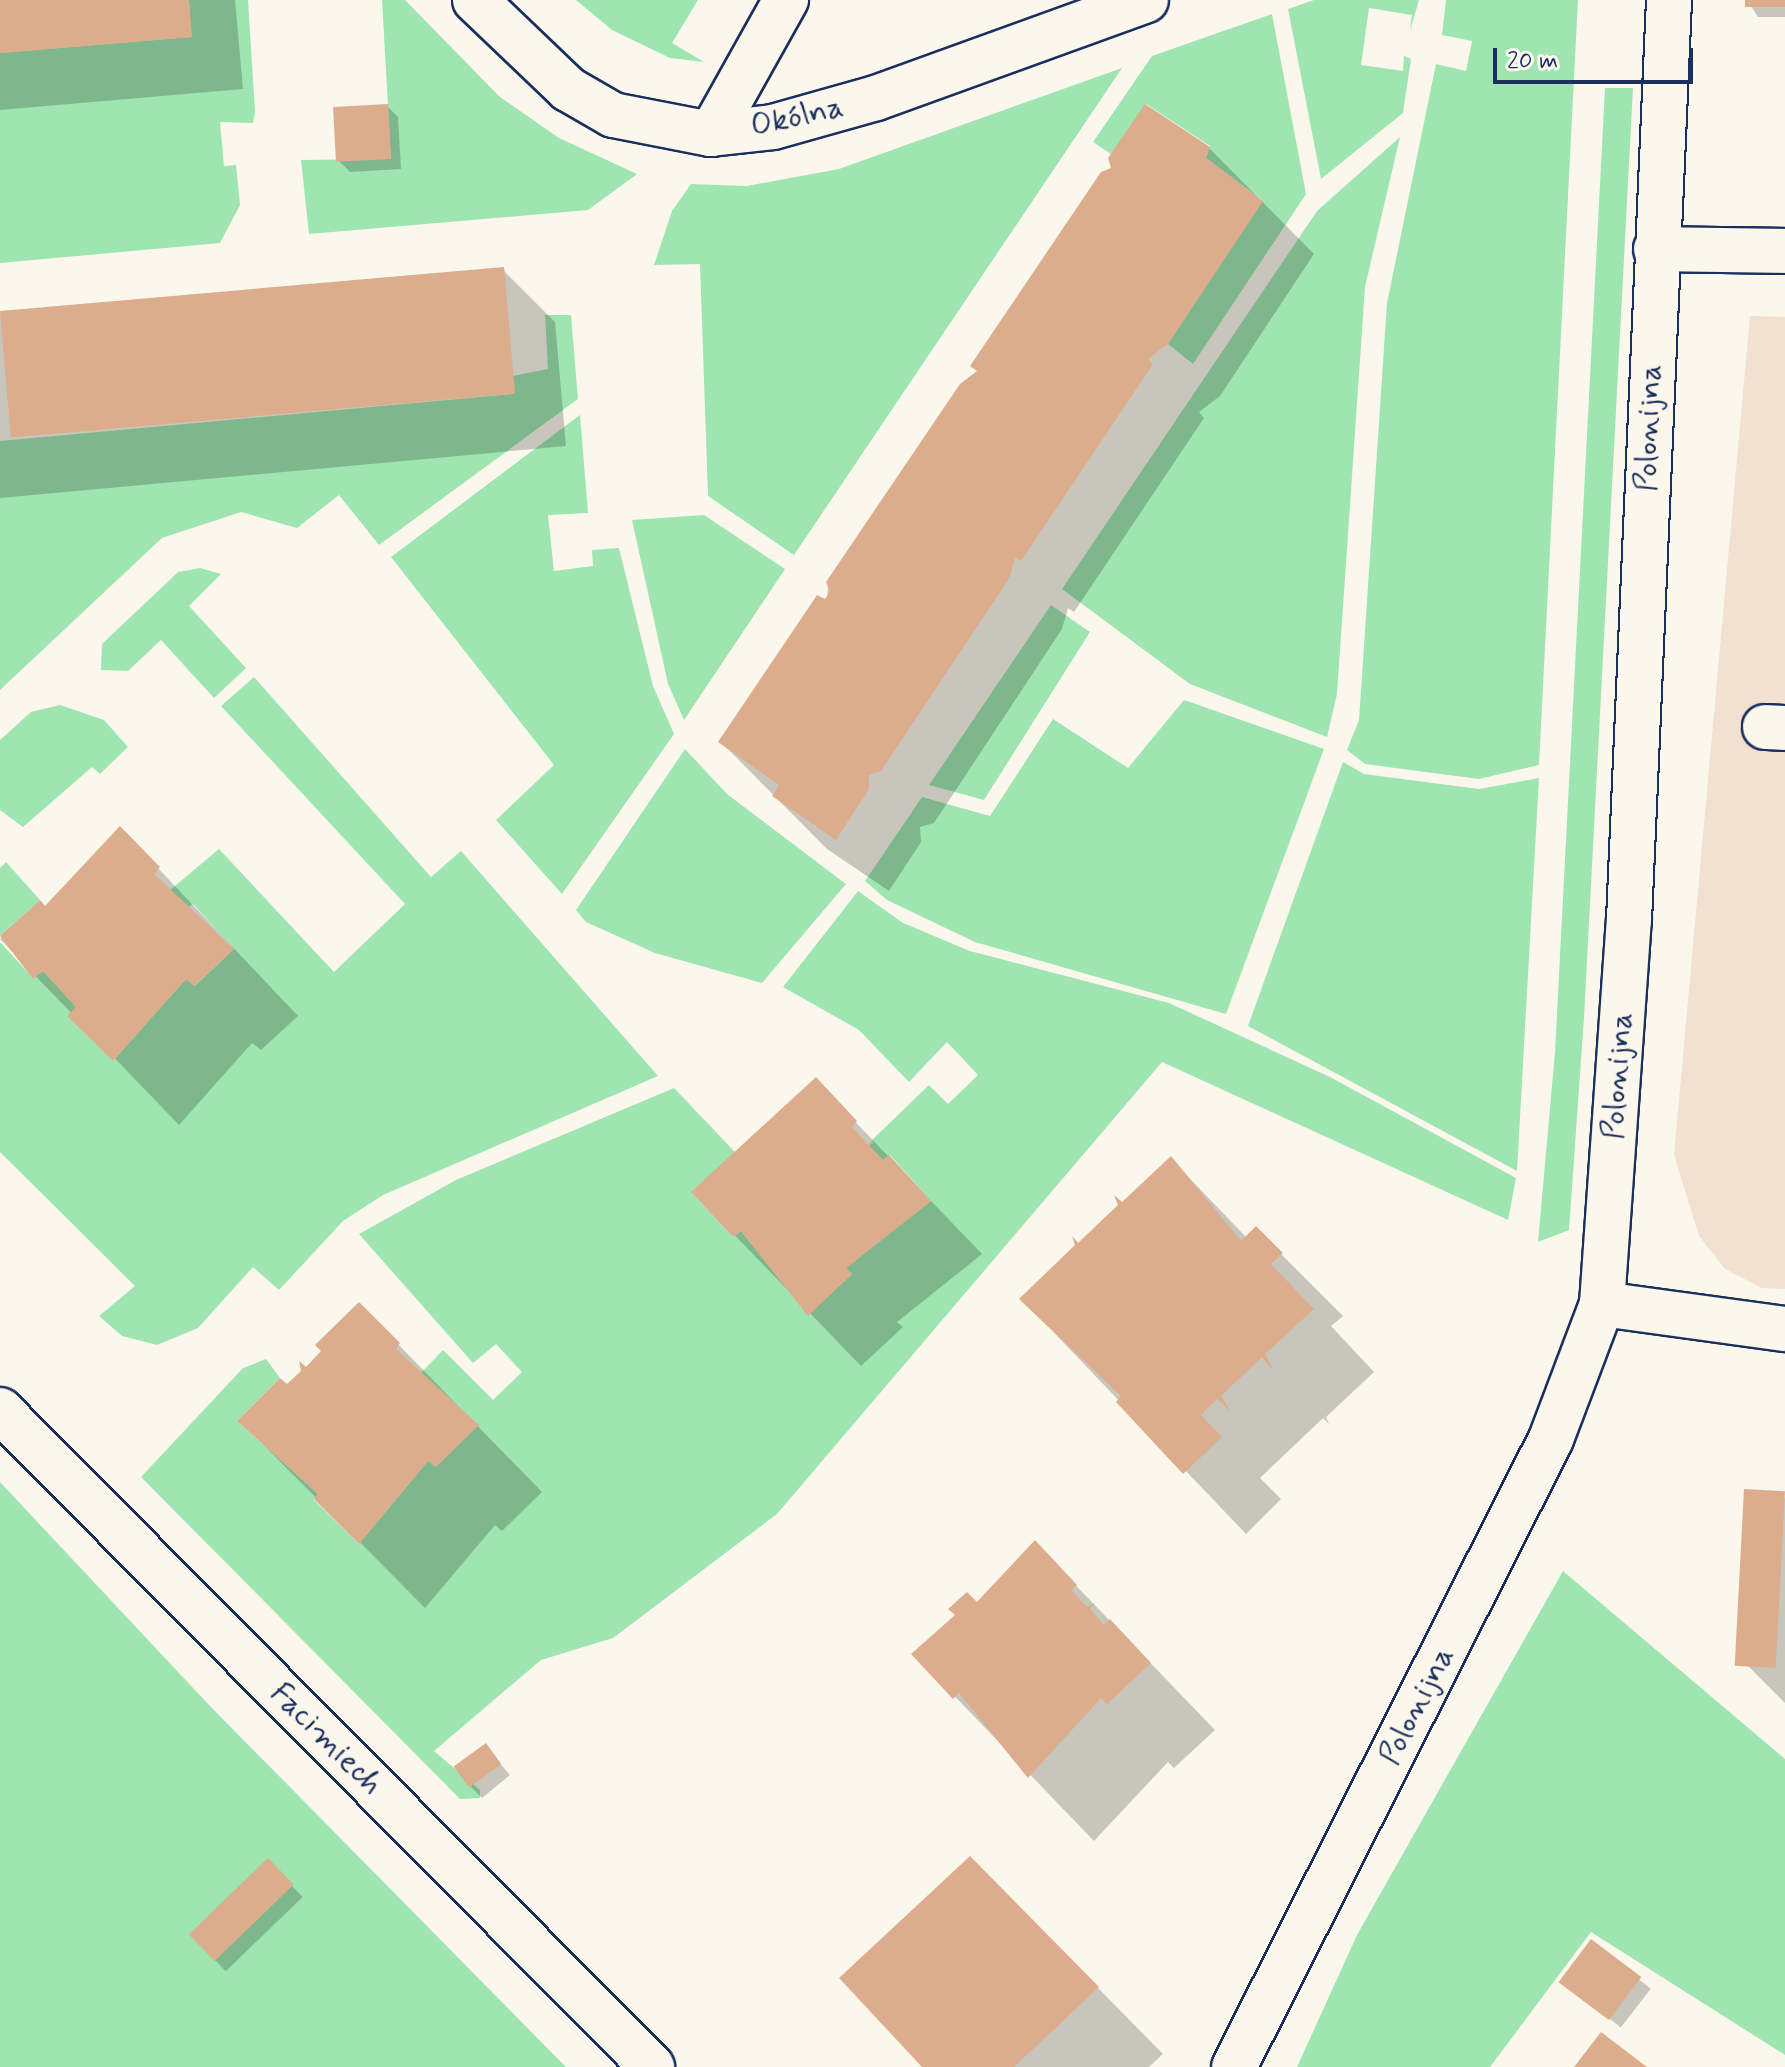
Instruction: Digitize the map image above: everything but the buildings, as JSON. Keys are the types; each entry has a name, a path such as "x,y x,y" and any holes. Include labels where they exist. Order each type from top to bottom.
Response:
{"street":[{"name":"Okólna","path":"475,0 568,89 613,115 711,134 773,127 876,98 1146,0"},
{"path":"711,134 786,0"},
{"name":"Polonijna","path":"1234,2067 1545,1452 1602,1304 1629,920 1669,0"},
{"path":"1656,249 1785,251"},
{"path":"1602,1304 1785,1329"},
{"name":"Facimiech","path":"0,1410 652,2067"}],"shaded area":[{"path":"1750,316 1785,317 1785,1289 1762,1288 1725,1269 1699,1236 1674,1155"}],"green space":[{"path":"189,0 248,0 255,112 253,123 220,122 224,166 236,165 240,205 220,243 0,263 0,53 191,37"},
{"path":"382,0 405,0 500,97 559,138 637,174 588,210 309,234 301,160 391,159"},
{"path":"576,0 698,0 672,43 704,62 670,58 612,30"},
{"path":"1314,0 1419,0 1410,31 1412,15 1369,8 1361,65 1403,71 1404,56 1411,59 1403,113 1321,179 1288,9"},
{"path":"1446,0 1578,0 1539,765 1479,779 1365,764 1347,750 1359,720 1387,303 1436,64 1466,71 1472,41 1442,35"},
{"path":"1272,14 1306,194 1193,364 1168,344 1262,200 1206,158 1210,146 1146,104 1111,154 1093,142 1152,56"},
{"path":"1122,68 794,555 708,496 700,264 654,265 672,211 691,184 747,186 839,169"},
{"path":"1605,88 1633,88 1584,1018 1569,1230 1538,1242 1555,1052"},
{"path":"1400,137 1365,287 1337,694 1327,737 1190,684 1062,589 1317,211"},
{"path":"545,315 571,315 578,399 379,545 339,495 297,528 241,512 162,538 0,690 0,441 513,394 512,376 548,369"},
{"path":"580,415 588,513 548,515 554,571 593,566 592,550 619,548 653,686 674,734 562,894 496,820 554,765 391,557"},
{"path":"704,515 785,569 684,720 668,684 632,520"},
{"path":"200,568 221,574 189,606 246,668 214,698 161,640 128,671 101,670 102,644 178,572"},
{"path":"1051,605 1090,632 984,800 929,785"},
{"path":"254,677 431,877 461,851 658,1076 383,1195 343,1221 279,1290 253,1267 198,1328 157,1345 122,1336 99,1316 135,1286 0,1152 0,942 33,978 43,971 76,1007 68,1016 113,1061 186,979 195,986 234,949 193,904 186,909 169,891 219,849 334,972 405,904 221,706"},
{"path":"1184,700 1324,749 1226,1014 975,942 887,900 865,881 922,797 990,816 1053,719 1128,768"},
{"path":"60,705 104,720 128,747 100,774 92,767 23,827 0,810 0,740 31,712"},
{"path":"685,749 727,794 846,884 762,983 655,953 586,922 576,910"},
{"path":"1343,762 1364,774 1479,789 1539,778 1517,1171 1248,1026"},
{"path":"6,862 40,900 0,936 0,868"},
{"path":"858,891 903,923 970,951 1169,1003 1330,1077 1516,1178 1508,1220 1162,1062 777,1514 613,1638 541,1660 434,1751 480,1790 480,1798 460,1799 141,1477 243,1368 266,1359 280,1378 237,1421 318,1494 314,1500 359,1544 428,1461 436,1467 478,1425 421,1373 443,1350 493,1400 522,1372 496,1344 473,1363 359,1234 456,1180 674,1088 735,1152 692,1193 733,1237 741,1231 808,1315 852,1274 846,1268 931,1201 890,1155 883,1160 869,1146 873,1139 929,1085 948,1104 978,1075 947,1042 909,1082 859,1030 783,987"},
{"path":"0,1482 209,1705 566,2067 0,2067"},
{"path":"1563,1571 1785,1759 1785,2055 1591,1932 1490,2067 1297,2067 1357,1935"}]}
